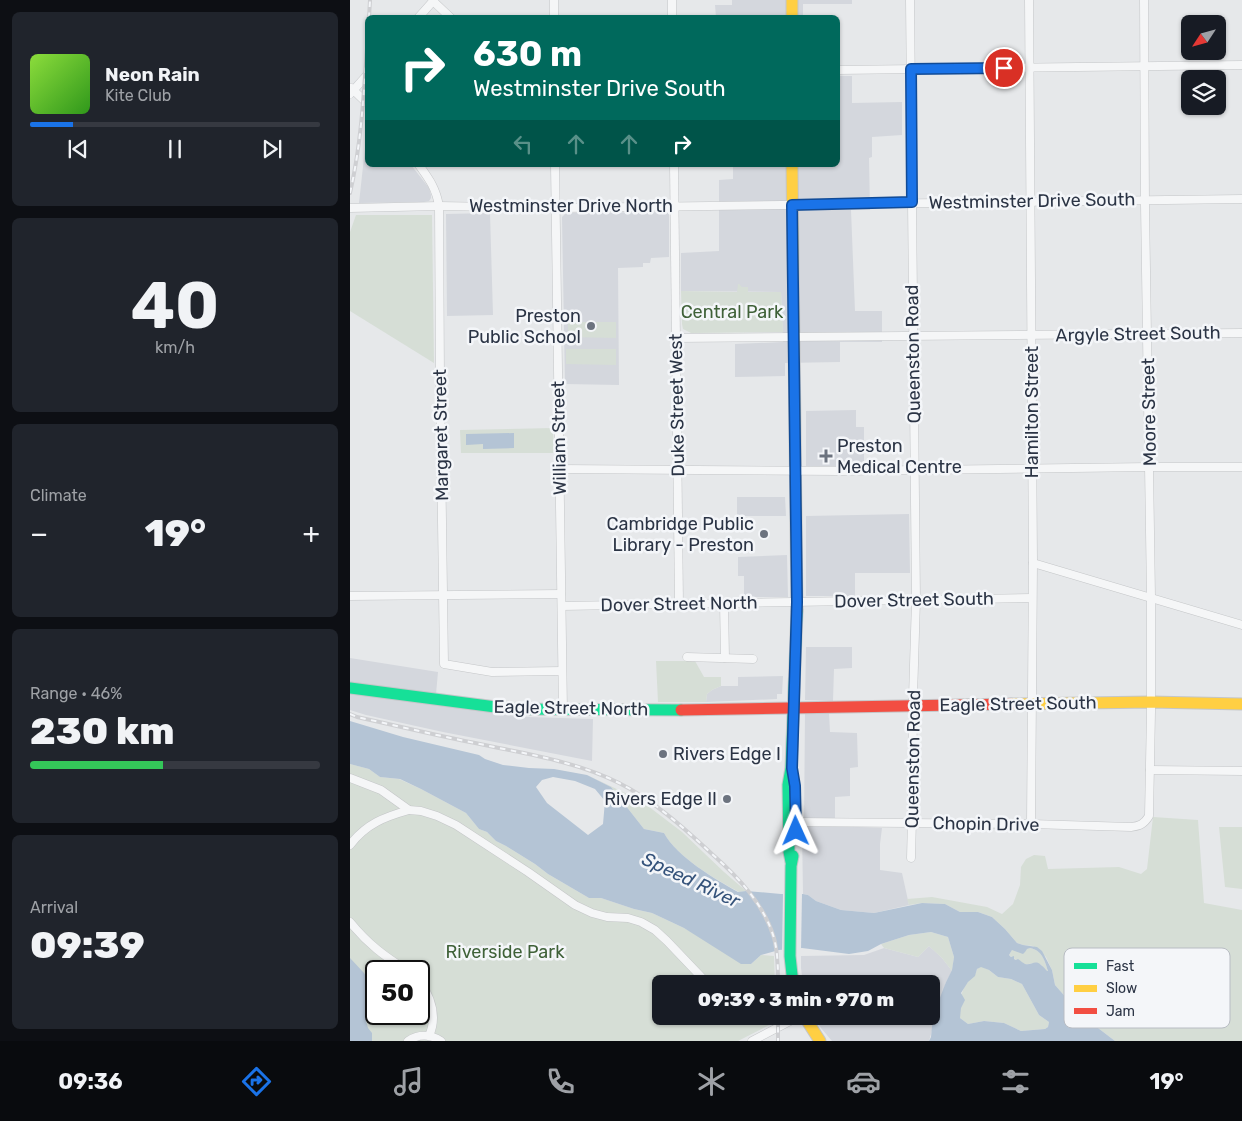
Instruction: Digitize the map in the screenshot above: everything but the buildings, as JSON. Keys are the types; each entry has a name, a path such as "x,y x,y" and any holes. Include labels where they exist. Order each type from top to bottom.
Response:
{"main road":[{"path":"792,0 792,15"},
{"path":"791,975 791,893 796,822 795,786 792,768 797,602 792,167"},
{"name":"Eagle Street North","path":"350,688 511,709 691,710 793,707"},
{"name":"Eagle Street South","path":"793,707 1151,702 1242,704"},
{"path":"792,768 788,785 788,852 792,862"},
{"path":"808,1025 820,1041"}],"street":[{"path":"554,0 554,15"},
{"path":"672,0 672,15"},
{"name":"Queenston Road","path":"910,0 916,600 911,858"},
{"name":"Hamilton Street","path":"1029,0 1033,563 1031,824"},
{"name":"Moore Street","path":"1144,0 1151,597 1149,816 1145,822"},
{"path":"421,15 433,1 448,15"},
{"path":"840,70 1242,65"},
{"path":"365,77 351,91 365,102"},
{"name":"Margaret Street","path":"420,167 436,191 439,206 444,664 492,672 562,671"},
{"name":"William Street","path":"555,167 563,710"},
{"name":"Duke Street West","path":"674,167 679,604"},
{"name":"Westminster Drive South","path":"792,205 1242,199"},
{"name":"Westminster Drive North","path":"350,208 792,205"},
{"name":"Argyle Street South","path":"676,338 1242,333"},
{"path":"560,470 914,471 1242,467"},
{"path":"1033,563 1242,624"},
{"path":"350,596 561,594"},
{"name":"Dover Street South","path":"797,602 1032,598"},
{"name":"Dover Street North","path":"562,606 797,602"},
{"path":"724,603 725,658"},
{"path":"687,657 753,658"},
{"path":"1150,770 1242,771"},
{"path":"350,778 381,790 409,810"},
{"path":"350,845 370,825 390,815 409,810 421,811 437,816 456,825 575,905 592,913 607,917 628,918 641,922 655,930 699,975"},
{"name":"Chopin Drive","path":"796,822 1031,824 1131,827 1145,822"},
{"path":"350,922 362,937 390,960"},
{"path":"429,1036 433,1028 434,1016 430,1001"},
{"path":"752,1041 783,1025"},
{"path":"408,1041 416,1036 429,1036 440,1041"}],"shaded area":[{"path":"732,0 852,0 852,4 803,4 803,15 716,15 715,5 732,5"},
{"path":"840,76 852,76 852,103 902,102 902,135 872,137 872,157 869,158 870,210 851,210 855,311 882,311 882,342 840,342 840,362 785,363 785,376 735,377 735,344 783,342 781,292 681,291 681,253 719,251 719,180 733,179 733,167 840,167"},
{"path":"365,148 365,167 413,167 429,188 431,195 429,201 424,202 359,203"},
{"name":"Preston Public School","path":"667,212 669,214 669,257 651,258 650,263 643,263 643,267 618,268 619,385 565,384 562,217 566,213"},
{"path":"490,213 493,315 447,316 446,214"},
{"path":"856,410 856,427 864,427 864,466 806,466 806,411"},
{"path":"737,497 785,497 786,516 737,516"},
{"path":"909,514 910,573 855,573 855,596 806,596 806,516"},
{"path":"787,555 788,597 744,597 744,576 738,576 738,557"},
{"path":"806,647 852,647 852,668 834,669 833,701 805,700"},
{"path":"350,658 438,672 435,705 528,717 593,719 592,761 443,732 350,710"},
{"path":"783,676 782,694 777,694 777,699 706,702 707,694 712,690 721,686 738,686 738,677"},
{"path":"805,713 829,713 830,732 857,733 858,767 850,768 850,796 835,797 835,826 882,828 880,870 902,873 909,905 874,913 841,910 803,894 802,830 804,827"},
{"path":"929,946 952,971 946,982 940,1003 940,975 802,975 801,968 801,956 864,955 884,948 918,957"},
{"path":"819,1025 934,1025 929,1041 832,1041"}],"green space":[{"path":"356,215 432,215 434,363 350,311 350,232"},
{"name":"Central Park","path":"738,284 742,287 748,287 748,292 781,292 783,332 691,333 683,329 681,291 737,292"},
{"path":"568,322 616,322 616,338 568,337"},
{"path":"566,349 616,349 616,365 566,364"},
{"path":"553,428 554,453 461,453 460,430"},
{"path":"656,661 695,661 704,677 721,677 721,686 707,694 706,702 658,702"},
{"name":"Riverside Park","path":"350,764 369,769 380,777 399,779 466,813 479,829 487,832 496,841 589,898 601,898 652,913 751,964 761,955 774,956 775,975 652,975 652,1025 769,1025 738,1041 350,1041"},
{"path":"587,775 640,800 682,832 746,891 739,892 697,867 678,851 664,833 644,829 611,787"},
{"path":"1153,817 1198,820 1204,903 1242,910 1242,1041 1115,1041 1098,1028 1230,1028 1230,948 1064,948 1064,995 1055,985 1052,970 1046,957 1033,946 1017,943 992,917 978,912 960,912 945,904 922,903 909,905 907,899 932,897 987,907 1002,914 1013,904 1020,885 1021,867 1026,859 1034,855 1045,856 1048,869 1119,867 1141,874 1147,869"},
{"path":"1219,827 1242,827 1242,889 1225,887"},
{"path":"931,932 948,937 954,957 952,971 929,946 918,957 884,948 881,944 909,935"},
{"path":"1030,948 1042,956 1046,963 1047,972 1039,964 1024,964 1009,955 1012,950"},
{"path":"981,966 998,977 1011,979 1022,984 1039,1015 1049,1022 1048,1027 1045,1029 1021,1031 1004,1023 984,1021 968,1024 960,1018 963,990"}],"water":[{"path":"514,433 514,448 483,449 483,444 466,445 466,434"},
{"name":"Speed River","path":"350,721 403,737 479,755 503,765 554,769 587,775 611,787 644,829 664,833 687,859 738,892 803,894 841,910 874,913 922,903 945,904 960,912 978,912 992,917 1017,943 1037,947 1042,951 1052,970 1055,985 1064,995 1064,1028 1098,1028 1115,1041 929,1041 932,1025 940,1025 940,998 952,970 954,957 948,937 931,932 909,935 881,944 868,951 849,954 802,948 779,950 761,955 751,964 741,964 684,928 652,913 601,898 589,898 496,841 487,832 479,829 466,813 400,779 380,777 369,769 350,764","holes":["553,777 575,781 595,789 605,801 603,824 588,835 547,803 536,787 542,780","1027,949 1034,949 1044,960 1048,971 1039,963 1025,964 1018,959 1014,959 1014,956 1011,957 1009,955 1012,950 1023,954","981,967 998,977 1011,979 1022,984 1039,1015 1049,1022 1048,1027 1045,1029 1021,1031 1004,1023 984,1021 968,1024 960,1018 961,1008 965,1000 961,993 968,982 975,976 977,969"]},
{"path":"350,958 365,975 365,1025 367,1025 372,1033 372,1041 350,1041"}],"pier":[{"path":"783,893 802,893 801,951 782,953"}],"railway":[{"path":"369,15 370,0"},
{"path":"350,193 360,134 365,80"},
{"path":"350,714 568,764 602,775 632,790 656,806 679,825 722,863 749,892 770,926 777,955 778,975"},
{"path":"778,1025 778,1041"}],"traffic: fast":[{"path":"791,862 789,852 788,785 791,768 797,611"},
{"path":"350,688 511,709 681,710"},
{"path":"792,975 790,956 791,866 793,856"}],"traffic: slow":[{"path":"792,0 792,15"},
{"path":"792,167 797,611"},
{"path":"1011,704 1151,702 1242,704"},
{"path":"810,1025 820,1041"}],"traffic: jam":[{"path":"681,710 1011,704"}],"place":[{"name":"Preston Public School","path":"591,326"},
{"name":"Preston Medical Centre","path":"826,456"},
{"name":"Cambridge Public Library - Preston","path":"764,534"},
{"name":"Rivers Edge I","path":"663,754"},
{"name":"Rivers Edge II","path":"727,799"}],"route":[{"path":"796,831 795,786 792,768 797,602 792,205 912,202 911,69 1004,68"}]}
